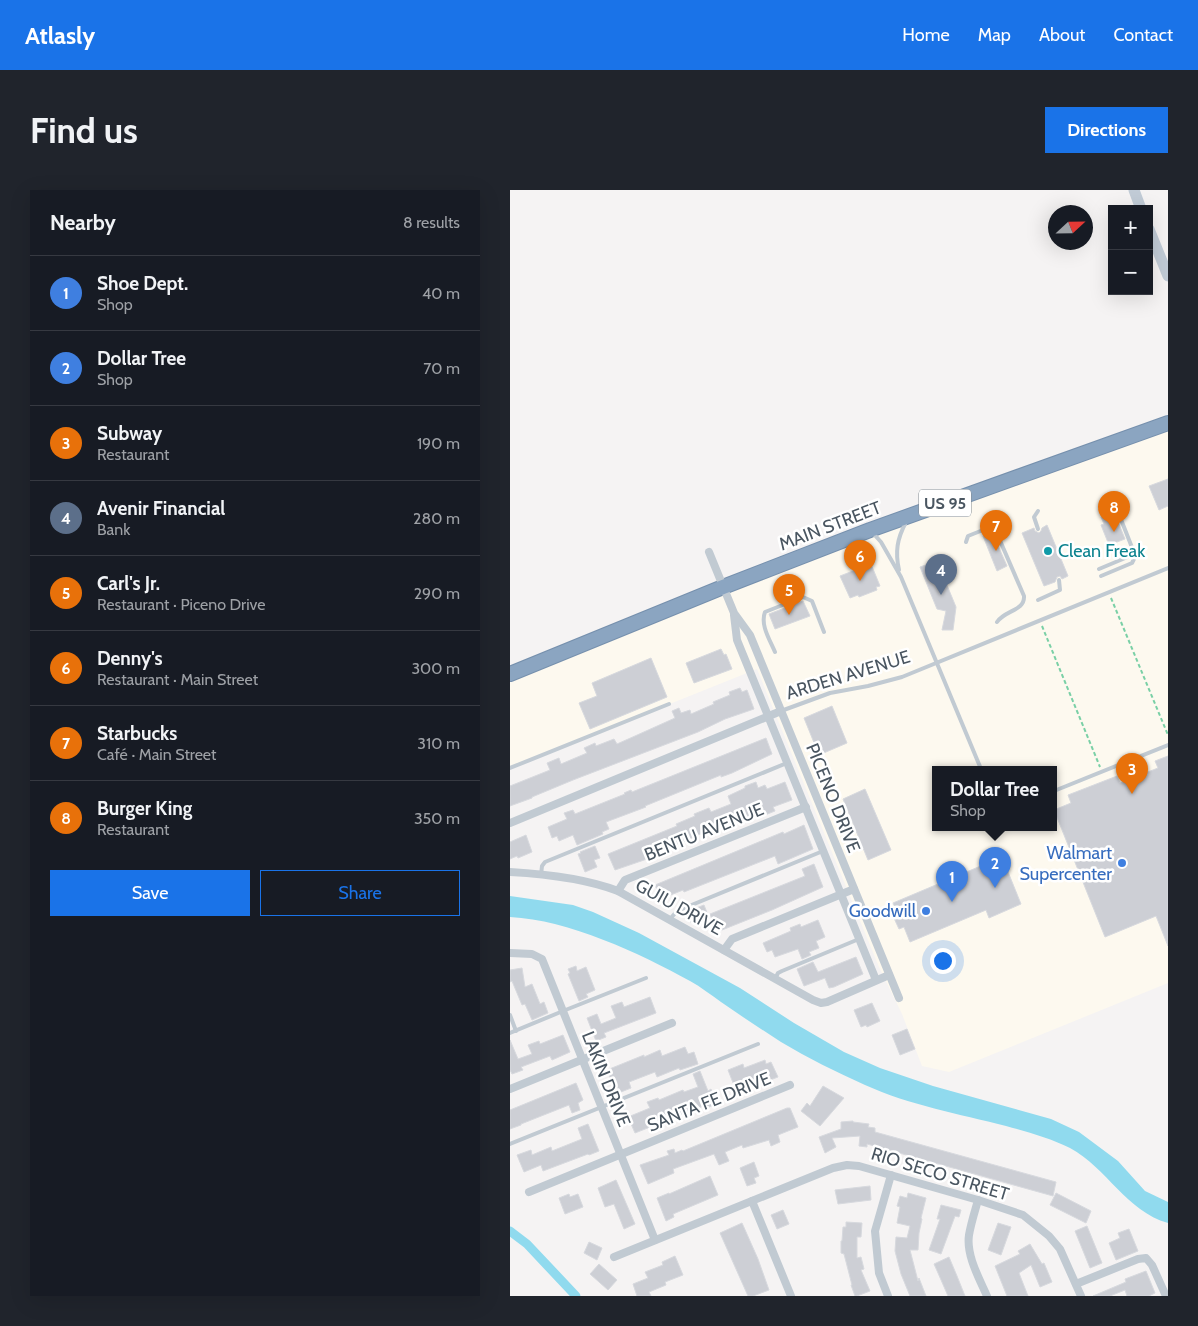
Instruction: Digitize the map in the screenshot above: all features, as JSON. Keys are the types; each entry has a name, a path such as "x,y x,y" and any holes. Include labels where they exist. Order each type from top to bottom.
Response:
{"highway":[{"name":"MAIN STREET","path":"510,674 723,587 870,530 1168,423"}],"street":[{"path":"1134,190 1140,205"},
{"path":"1153,239 1168,276"},
{"name":"PICENO DRIVE","path":"709,552 734,613 750,634 899,998"},
{"name":"PICENO DRIVE","path":"734,613 737,640 876,980"},
{"name":"ARDEN AVENUE","path":"510,823 781,711"},
{"name":"BENTU AVENUE","path":"618,891 625,880 806,807"},
{"name":"GUIU DRIVE","path":"510,872 600,884 618,891 821,1003 876,980"},
{"path":"724,950 732,939 854,889"},
{"name":"LAKIN DRIVE","path":"510,953 532,954 542,959 655,1240"},
{"path":"876,980 889,975"},
{"path":"510,1089 672,1024"},
{"name":"SANTA FE DRIVE","path":"529,1192 790,1085"},
{"name":"RIO SECO STREET","path":"614,1257 833,1168 847,1165 859,1166 1023,1215 1049,1236 1060,1249 1081,1296"},
{"path":"888,1296 879,1273 876,1231 891,1175"},
{"path":"978,1200 968,1244 987,1296"},
{"path":"752,1201 791,1296"},
{"path":"1076,1284 1138,1259 1146,1258 1152,1265 1166,1296"}],"lane":[{"path":"1101,576 1132,563 1135,557 1112,499"},
{"path":"1038,511 1034,517 1038,529"},
{"path":"901,577 896,557 896,546 908,516"},
{"path":"966,542 968,536 988,528 995,529 1024,596 1021,606 1004,614 997,622"},
{"path":"870,530 880,542 901,577 980,766"},
{"path":"1099,569 1130,556 1133,550"},
{"name":"ARDEN AVENUE","path":"781,711 830,693 894,680 1168,568"},
{"path":"1038,600 1060,590 1058,580"},
{"path":"775,652 764,623 765,612 803,597 808,598 812,601 824,632"},
{"path":"510,768 669,704"},
{"path":"1057,790 1168,745"},
{"path":"541,875 542,866 546,862 787,762"},
{"path":"670,919 677,910 823,851"},
{"path":"776,979 778,973 782,971 859,939"},
{"path":"510,1034 563,1010 646,978"},
{"path":"510,1015 516,1031"},
{"path":"510,1144 758,1044"}],"path":[{"path":"1108,592 1168,735"},
{"path":"1040,621 1102,772"}],"shaded area":[{"path":"1168,423 1168,983 949,1072 922,1066 902,1014 879,967 757,669 510,768 510,674"}],"water":[{"path":"510,896 573,905 639,933 740,988 794,1023 844,1052 880,1068 933,1086 1051,1119 1079,1132 1118,1161 1145,1191 1168,1202 1168,1223 1140,1209 1095,1166 1070,1148 1031,1133 917,1104 865,1085 791,1048 694,983 626,949 556,924 510,917"}],"building":[{"path":"1168,479 1168,506 1159,510 1149,486"},
{"path":"1114,512 1125,539 1109,545 1101,525 1104,524 1101,517"},
{"name":"Clean Freak","path":"1047,525 1068,576 1062,579 1060,576 1057,577 1055,582 1044,586 1022,533 1034,528 1039,533"},
{"path":"992,532 1007,566 997,571 983,536"},
{"path":"937,561 956,607 953,630 942,630 946,611 937,609 920,567"},
{"path":"871,564 880,586 876,587 877,590 859,597 858,595 850,598 840,576"},
{"path":"803,601 810,616 775,629 769,614"},
{"path":"721,649 724,655 726,654 732,669 694,683 686,663"},
{"path":"651,658 667,697 590,729 579,703 597,696 592,683"},
{"path":"740,688 742,692 747,690 754,709 510,806 510,786 550,770 547,763 559,758 561,764 587,753 584,748 595,743 596,746 614,739 617,744 675,718 672,711 679,708 681,713 690,710 691,714 714,704 713,702 730,695 729,692"},
{"path":"832,706 847,743 819,755 804,718"},
{"path":"766,738 772,754 732,773 721,777 721,775 606,822 609,829 602,832 603,834 577,845 573,835 559,841 557,836 552,838 548,827 567,819 564,813 573,810 575,814 631,790 632,792"},
{"name":"Walmart Supercenter","path":"1168,756 1168,946 1156,916 1105,937 1057,817 1057,809 1071,803 1068,795 1117,776 1120,783 1158,768 1155,761"},
{"path":"756,782 758,788 765,785 767,789 785,782 792,800 773,807 775,811 760,817 758,812 698,835 647,859 615,870 608,854 677,826 676,824 695,816 694,814 709,808 711,812 731,804 728,796"},
{"path":"865,789 891,850 868,860 843,799"},
{"path":"804,825 813,849 778,864 775,856 684,892 683,890 661,899 655,885"},
{"path":"526,835 532,852 510,859 510,842"},
{"path":"595,846 600,858 594,860 597,867 585,872 578,854"},
{"path":"1002,857 1021,904 989,918 986,910 910,942 904,927 899,929 893,916 898,914 893,903"},
{"path":"814,864 823,887 717,932 710,914 805,876 802,869"},
{"path":"704,905 708,915 690,922 686,912"},
{"path":"818,920 825,937 816,941 819,948 809,952 811,955 802,959 798,949 775,957 772,950 767,952 763,943 791,931 790,928 800,924 801,927"},
{"path":"856,957 863,974 834,987 829,988 825,978 804,986 797,969 813,962 818,972"},
{"path":"576,966 577,971 586,967 595,990 586,994 588,997 579,1001 568,974 570,973 568,969"},
{"path":"522,968 525,987 532,984 540,1004 544,1002 548,1013 532,1020 525,1004 522,1005 512,981 510,982 510,970"},
{"path":"650,997 656,1013 604,1033 606,1037 596,1041 587,1018 597,1014 601,1024 616,1018 611,1006 622,1002 624,1007"},
{"path":"872,1003 880,1021 867,1027 866,1025 861,1027 854,1010"},
{"path":"907,1029 915,1049 900,1055 892,1035"},
{"path":"563,1035 570,1052 552,1060 550,1056 521,1067 523,1070 512,1074 510,1070 510,1040 518,1059 532,1054 528,1045 539,1041 540,1044"},
{"path":"685,1047 688,1054 694,1052 698,1064 680,1070 679,1068 657,1077 655,1072 629,1082 631,1088 616,1094 607,1070 660,1050 662,1056"},
{"path":"765,1060 766,1064 771,1062 778,1077 737,1093 728,1070 743,1064 744,1068"},
{"path":"700,1071 708,1091 711,1089 716,1104 707,1108 706,1105 635,1133 628,1117 650,1108 647,1102 698,1087 693,1074"},
{"path":"576,1083 583,1100 578,1103 580,1110 572,1113 569,1105 510,1129 510,1110"},
{"path":"823,1086 844,1098 820,1126 801,1111 807,1103 810,1106"},
{"path":"790,1108 798,1127 778,1135 780,1142 771,1146 769,1140 743,1148 742,1145 725,1152 729,1161 719,1165 714,1154 673,1169 674,1173 648,1184 640,1165 669,1155 667,1151 674,1149 675,1153 683,1151"},
{"path":"853,1121 869,1124 868,1127 875,1128 875,1132 1056,1182 1053,1196 867,1144 867,1147 859,1146 860,1136 832,1138 836,1147 825,1153 819,1137 841,1129 841,1122"},
{"path":"588,1124 599,1151 543,1171 541,1165 524,1172 517,1155 531,1150 532,1155 551,1147 552,1151 582,1139 578,1128"},
{"path":"754,1162 759,1176 754,1178 756,1183 747,1186 740,1168"},
{"path":"710,1176 718,1195 673,1214 674,1217 666,1221 657,1198"},
{"path":"616,1180 635,1224 624,1229 614,1204 605,1207 598,1188"},
{"path":"870,1186 871,1200 838,1204 835,1190"},
{"path":"908,1193 926,1198 921,1218 918,1250 910,1250 918,1281 919,1278 926,1296 910,1296 901,1274 895,1251 896,1237 907,1238 910,1226 897,1223 900,1207 897,1206 900,1196 907,1198"},
{"path":"1056,1193 1091,1211 1086,1223 1050,1205"},
{"path":"569,1194 570,1197 578,1194 583,1207 565,1214 559,1198"},
{"path":"941,1205 961,1210 959,1217 955,1216 941,1254 929,1250 940,1219 937,1219"},
{"path":"783,1210 789,1224 777,1229 771,1215"},
{"path":"846,1222 862,1223 861,1237 857,1237 857,1258 861,1257 864,1269 861,1270 870,1291 857,1296 855,1296 851,1285 844,1254 841,1253 843,1227 846,1227"},
{"path":"742,1223 769,1290 753,1296 748,1296 720,1233"},
{"path":"998,1223 1011,1227 1001,1255 988,1250"},
{"path":"1087,1226 1102,1263 1090,1268 1075,1231"},
{"path":"1129,1229 1138,1251 1116,1260 1109,1243 1120,1238 1118,1233"},
{"path":"589,1242 602,1248 597,1260 584,1253"},
{"path":"1030,1244 1042,1264 1044,1263 1052,1282 1040,1287 1031,1265 1019,1273 1028,1296 1007,1296 995,1266 1020,1254 1018,1251"},
{"path":"675,1256 683,1275 665,1282 666,1285 649,1292 651,1296 637,1296 633,1284 648,1278 645,1272 663,1265 662,1262"},
{"path":"949,1257 965,1296 948,1296 934,1264"},
{"path":"599,1264 617,1280 608,1290 590,1274"},
{"path":"1146,1271 1155,1293 1149,1296 1127,1296 1125,1290 1110,1296 1093,1296 1126,1282 1125,1279"}],"waterway":[{"path":"510,1231 527,1244 576,1296"}],"place":[{"name":"Burger King","path":"1114,532"},
{"name":"Starbucks","path":"996,551"},
{"name":"Clean Freak","path":"1048,551"},
{"name":"Denny's","path":"860,581"},
{"name":"Avenir Financial","path":"941,595"},
{"name":"Carl's Jr.","path":"789,615"},
{"name":"Subway","path":"1132,794"},
{"name":"Walmart Supercenter","path":"1122,863"},
{"name":"Dollar Tree","path":"995,888"},
{"name":"Shoe Dept.","path":"952,902"},
{"name":"Goodwill","path":"926,911"}]}
